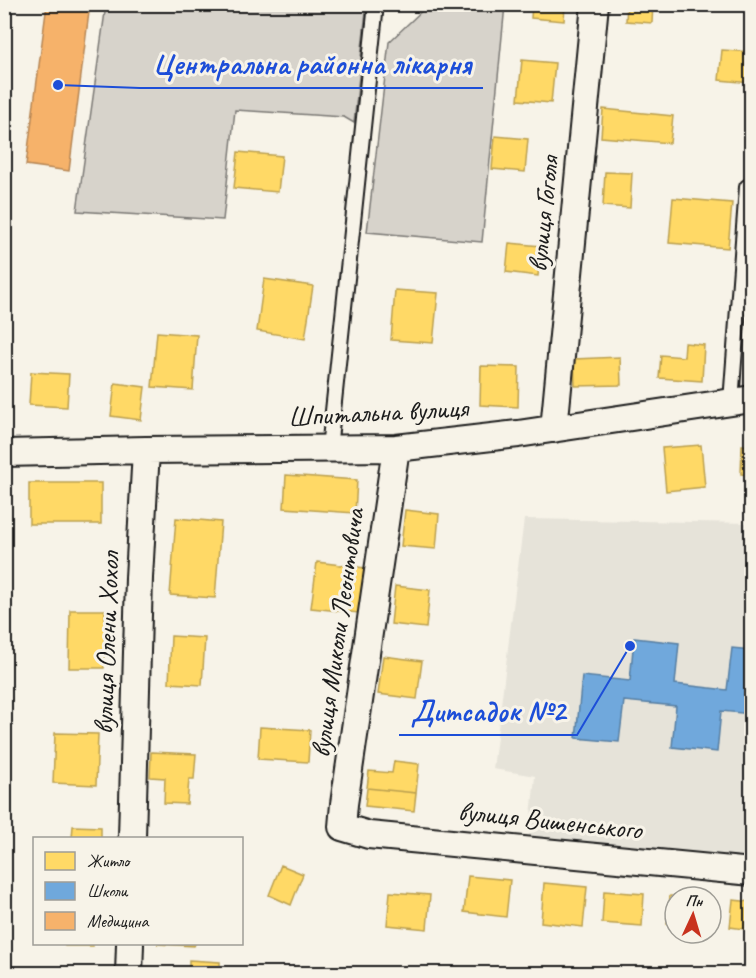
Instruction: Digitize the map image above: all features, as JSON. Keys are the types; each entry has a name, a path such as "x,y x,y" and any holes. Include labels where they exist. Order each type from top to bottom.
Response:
{"street":[{"name":"вулиця Гоголя","path":"554,429 595,4"},
{"name":"Шпитальна вулиця","path":"4,453 396,448 554,429 741,400"},
{"name":"вулиця Миколи Леонтовича","path":"342,827 396,448"},
{"name":"вулиця Олени Хохол","path":"132,837 139,578 146,450"},
{"name":"вулиця Вишенського","path":"342,827 369,834 752,872"},
{"path":"129,974 130,945"}],"lane":[{"path":"329,449 376,4"},
{"path":"741,400 747,187"}],"shaded area":[{"path":"106,5 362,5 366,11 354,123 344,117 235,110 223,220 77,211"},
{"path":"428,5 505,5 482,242 367,232 389,42"},
{"path":"524,519 751,523 751,858 529,836 535,776 493,769"}],"building: Житло":[{"path":"532,4 565,4 564,21 531,18"},
{"path":"627,4 653,4 652,23 626,21"},
{"path":"722,50 752,52 752,83 719,80"},
{"path":"522,60 555,63 551,103 518,100"},
{"path":"603,109 673,116 670,143 601,137"},
{"path":"495,136 528,139 525,172 492,169"},
{"path":"238,152 282,156 278,192 234,188"},
{"path":"605,172 632,173 630,208 603,206"},
{"path":"673,198 732,203 728,248 669,243"},
{"path":"509,243 541,246 538,276 506,272"},
{"path":"264,279 313,286 305,339 257,331"},
{"path":"395,290 438,293 433,343 391,340"},
{"path":"157,332 197,335 193,390 152,387"},
{"path":"752,334 752,377 747,376"},
{"path":"685,343 704,345 702,381 659,378 661,355 684,357"},
{"path":"620,357 621,385 575,386 574,359"},
{"path":"481,366 519,367 518,407 480,405"},
{"path":"31,372 69,374 67,407 29,405"},
{"path":"115,383 145,387 141,420 111,416"},
{"path":"701,445 705,487 666,491 662,448"},
{"path":"742,445 752,446 752,475 741,474"},
{"path":"286,475 357,480 355,513 284,508"},
{"path":"29,483 101,483 101,524 29,524"},
{"path":"405,510 439,514 436,549 401,546"},
{"path":"4,516 6,517 6,546 4,546"},
{"path":"176,518 221,522 215,598 170,595"},
{"path":"317,562 365,568 359,613 311,608"},
{"path":"395,586 430,590 426,628 391,624"},
{"path":"70,610 105,610 104,668 69,668"},
{"path":"171,636 205,638 202,685 169,683"},
{"path":"383,656 422,661 417,699 378,694"},
{"path":"260,727 310,730 308,762 258,759"},
{"path":"55,733 98,734 96,785 53,783"},
{"path":"151,752 196,754 194,779 189,779 187,804 164,803 165,778 150,777"},
{"path":"394,761 419,764 416,793 367,788 369,771 392,773"},
{"path":"367,788 416,793 414,811 365,806"},
{"path":"73,826 101,827 101,837 72,837"},
{"path":"281,865 303,874 291,905 269,895"},
{"path":"468,876 510,880 506,917 464,912"},
{"path":"544,883 587,887 583,927 541,922"},
{"path":"604,891 644,894 642,926 602,923"},
{"path":"390,892 430,895 427,929 387,925"},
{"path":"733,900 752,902 752,930 730,927"},
{"path":"65,945 93,945 93,946"},
{"path":"189,960 220,962 220,974 189,974"}],"building: Школи":[{"path":"634,638 679,643 675,684 727,690 732,648 752,650 752,714 721,711 717,752 672,747 676,706 624,701 619,742 576,738 582,676 630,681"}],"building: Медицина":[{"path":"47,4 90,4 69,171 26,165"}],"place":[{"name":"Центральна районна лікарня","path":"58,85"},
{"name":"Дитсадок №2","path":"630,646"}]}
